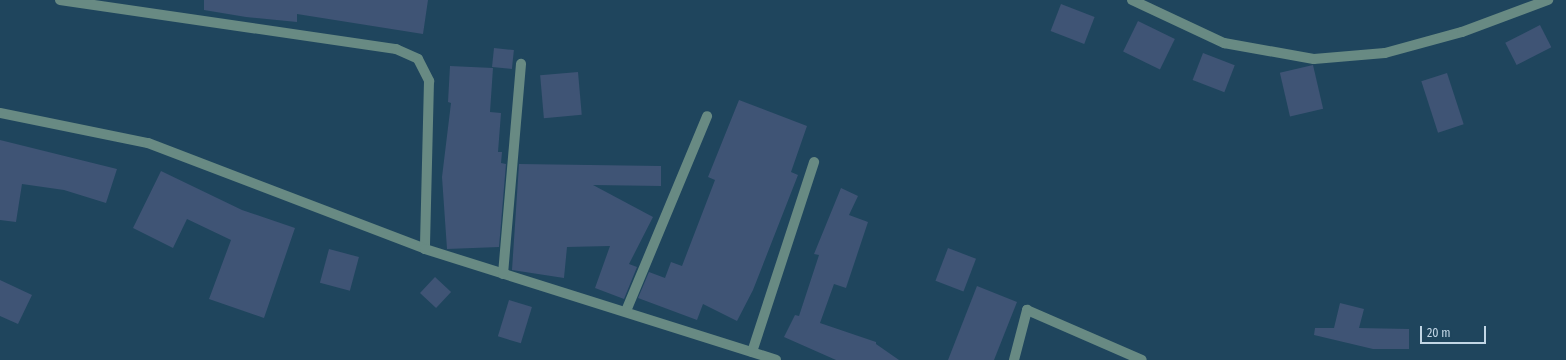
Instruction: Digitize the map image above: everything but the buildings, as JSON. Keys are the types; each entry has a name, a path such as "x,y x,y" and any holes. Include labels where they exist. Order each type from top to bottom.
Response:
{"street":[{"path":"60,0 396,49 418,59 429,81 425,249"},
{"path":"1132,0 1224,43 1314,59 1385,53 1462,32 1548,0"},
{"path":"503,274 521,64"},
{"path":"0,113 148,143 425,249 503,274 626,310 776,360"},
{"path":"626,310 707,116"},
{"path":"752,352 814,162"},
{"path":"1014,360 1027,310 1142,360"}]}
